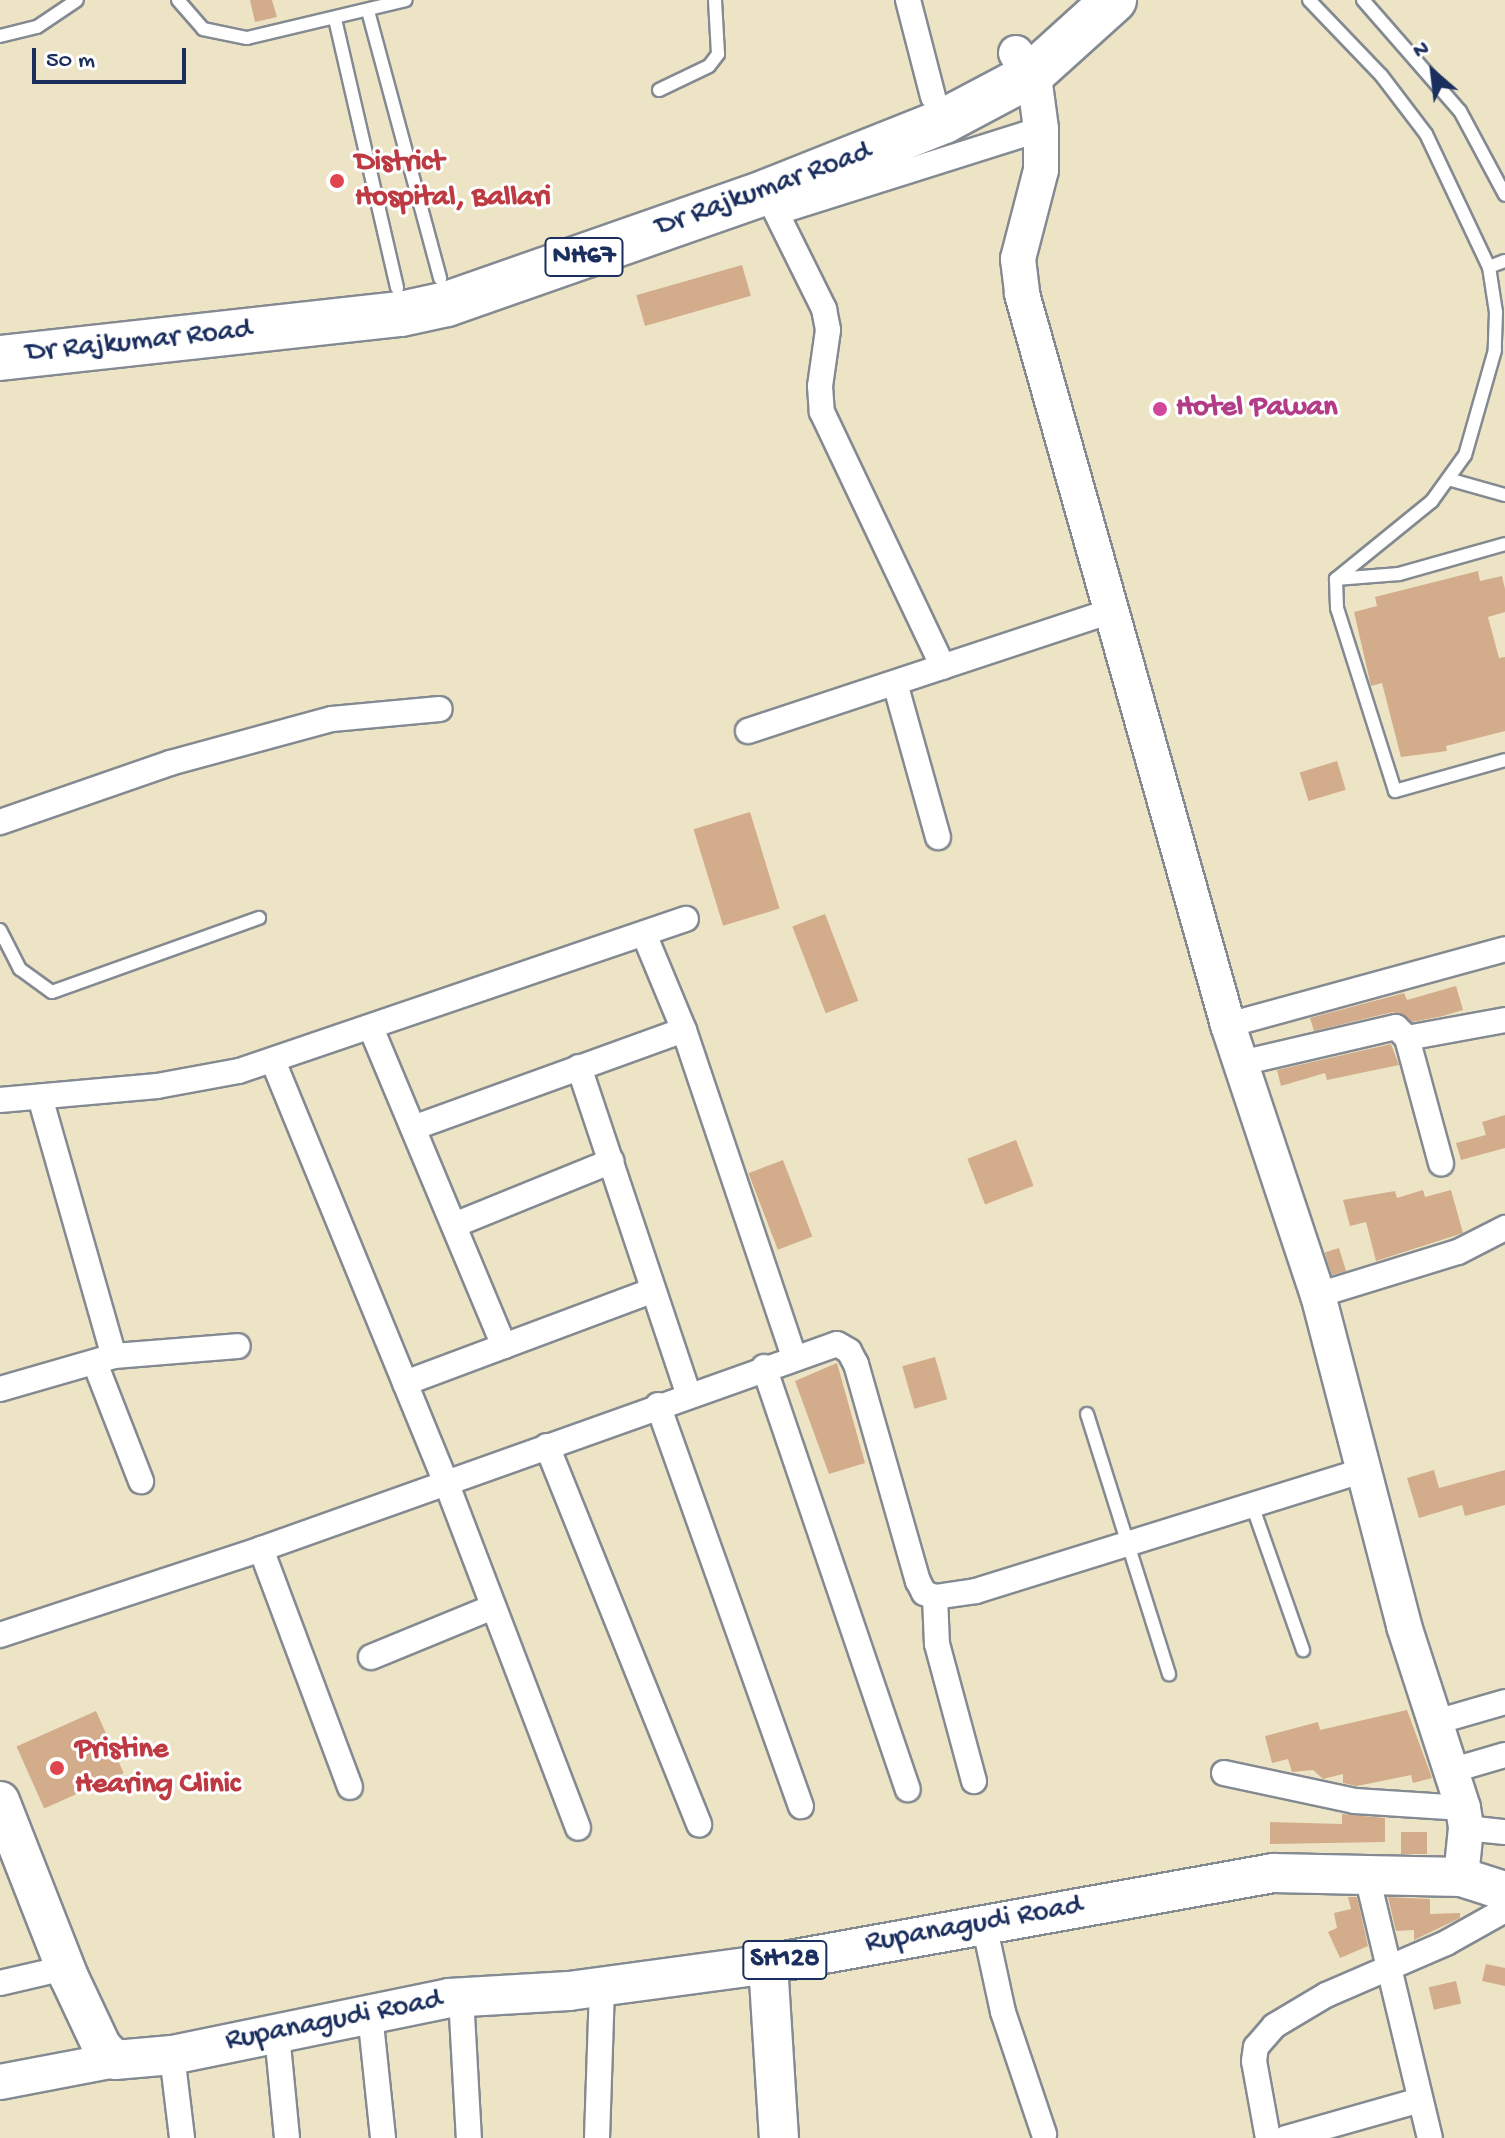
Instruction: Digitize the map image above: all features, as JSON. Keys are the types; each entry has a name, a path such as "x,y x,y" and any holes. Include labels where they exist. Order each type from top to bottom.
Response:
{"highway":[{"name":"Dr Rajkumar Road","path":"0,331 397,288 440,278 783,158 1024,64 1078,0"},
{"name":"Dr Rajkumar Road","path":"0,358 401,314 447,304 772,202 944,121 1114,0"}],"main road":[{"path":"0,1801 67,1972 102,2047 115,2060"},
{"name":"Rupanagudi Road","path":"115,2060 172,2055 461,1997 602,1987 768,1964 1273,1873 1461,1877 1505,1891"},
{"path":"768,1964 779,2138"}],"street":[{"path":"908,0 933,97"},
{"path":"1024,64 1041,129 1041,170 1018,259 1022,294 1228,1025 1318,1295 1361,1471 1404,1626 1464,1818 1461,1877"},
{"path":"943,667 822,412 820,386 828,330 824,309 772,202 1041,129"},
{"path":"748,731 1111,611"},
{"path":"895,683 938,837"},
{"path":"0,822 170,763 332,719 440,709"},
{"path":"0,1100 157,1086 273,1061 686,919"},
{"path":"644,934 684,1030 794,1356"},
{"path":"1228,1025 1505,949"},
{"path":"1407,1038 1505,1020"},
{"path":"1241,1063 1388,1027 1403,1031 1441,1163"},
{"path":"371,1028 504,1346"},
{"path":"413,1128 684,1030"},
{"path":"273,1061 446,1482 578,1828"},
{"path":"579,1067 612,1161 651,1291 688,1393"},
{"path":"40,1097 104,1360 141,1481"},
{"path":"454,1225 612,1161"},
{"path":"1318,1295 1458,1252 1505,1228"},
{"path":"405,1383 651,1291"},
{"path":"0,1635 261,1549 688,1393 837,1344 849,1351 918,1581 924,1593 935,1597 976,1591 1361,1471"},
{"path":"0,1389 104,1360 197,1346 238,1346"},
{"path":"764,1367 908,1789"},
{"path":"658,1405 801,1806"},
{"path":"547,1446 699,1825"},
{"path":"261,1549 350,1787"},
{"path":"935,1597 937,1644 974,1781"},
{"path":"371,1657 493,1607"},
{"path":"1436,1722 1505,1702"},
{"path":"1450,1771 1505,1755"},
{"path":"1224,1773 1355,1801 1464,1818 1505,1832"},
{"path":"1367,1876 1430,2138"},
{"path":"1268,2138 1254,2061 1262,2038 1326,1995 1505,1910"},
{"path":"984,1924 1003,2012 1044,2134"},
{"path":"0,1983 67,1972"},
{"path":"597,2138 602,1987"},
{"path":"461,1997 469,2138"},
{"path":"370,2014 383,2138"},
{"path":"277,2034 287,2138"},
{"path":"172,2055 182,2138"},
{"name":"SH128","path":"0,2082 115,2060"},
{"path":"1286,2138 1420,2100"}],"lane":[{"path":"0,36 37,27 77,0"},
{"path":"178,0 203,29 227,38 335,19 406,0"},
{"path":"659,90 709,66 718,54 715,0"},
{"path":"1309,0 1381,75 1426,134 1489,267 1495,350 1465,455 1448,479 1399,533 1336,579"},
{"path":"1363,0 1460,111 1505,195"},
{"path":"368,11 440,278"},
{"path":"335,19 397,288"},
{"path":"1489,267 1505,261"},
{"path":"1448,479 1505,495"},
{"path":"1336,579 1399,574 1505,544"},
{"path":"1336,579 1337,608 1395,791 1505,760"},
{"path":"0,930 20,969 52,992 73,989 259,918"},
{"path":"1087,1414 1169,1674"},
{"path":"1252,1505 1303,1650"}],"building":[{"path":"250,0 272,0 277,17 255,22"},
{"path":"742,265 751,296 645,326 636,295"},
{"path":"1478,571 1480,581 1502,576 1505,589 1505,612 1488,617 1499,658 1505,657 1505,731 1446,746 1447,751 1401,757 1382,683 1371,686 1354,612 1377,606 1375,597"},
{"path":"1337,761 1346,790 1308,801 1300,772"},
{"path":"750,812 780,909 723,926 694,829"},
{"path":"825,914 858,1001 826,1013 792,927"},
{"path":"1456,986 1463,1010 1443,1016 1412,1022 1393,1012 1314,1031 1310,1018 1404,993 1407,1000"},
{"path":"1391,1044 1399,1065 1327,1080 1325,1073 1281,1086 1277,1070"},
{"path":"1505,1115 1505,1148 1461,1160 1456,1143 1486,1135 1482,1122"},
{"path":"1016,1140 1034,1186 985,1204 967,1159"},
{"path":"783,1160 812,1237 778,1250 748,1173"},
{"path":"1423,1190 1425,1197 1451,1190 1463,1233 1376,1261 1366,1222 1350,1226 1343,1200 1395,1191 1397,1198"},
{"path":"1339,1248 1346,1271 1332,1275 1325,1252"},
{"path":"935,1357 947,1399 914,1409 902,1366"},
{"path":"837,1363 865,1463 829,1474 795,1381"},
{"path":"1434,1470 1439,1488 1505,1470 1505,1505 1465,1516 1462,1505 1419,1518 1407,1478"},
{"path":"1407,1710 1432,1778 1413,1783 1411,1775 1357,1786 1343,1783 1343,1774 1323,1779 1313,1770 1292,1772 1288,1759 1272,1763 1265,1736 1318,1722 1320,1730"},
{"path":"96,1711 124,1773 44,1809 17,1746"},
{"path":"1342,1814 1385,1818 1385,1842 1270,1844 1270,1822 1342,1824"},
{"path":"1401,1832 1427,1832 1427,1854 1401,1854"},
{"path":"1348,1897 1357,1897 1368,1946 1340,1958 1328,1932 1337,1928 1334,1913 1351,1909"},
{"path":"1388,1897 1430,1899 1430,1914 1460,1913 1460,1918 1414,1940 1414,1930 1396,1931"},
{"path":"1486,1964 1505,1968 1505,1986 1482,1981"},
{"path":"1456,1981 1461,2003 1434,2010 1429,1987"}],"place":[{"name":"District Hospital, Ballari","path":"337,181"},
{"name":"Hotel Pawan","path":"1160,409"},
{"name":"Pristine Hearing Clinic","path":"57,1768"}]}
